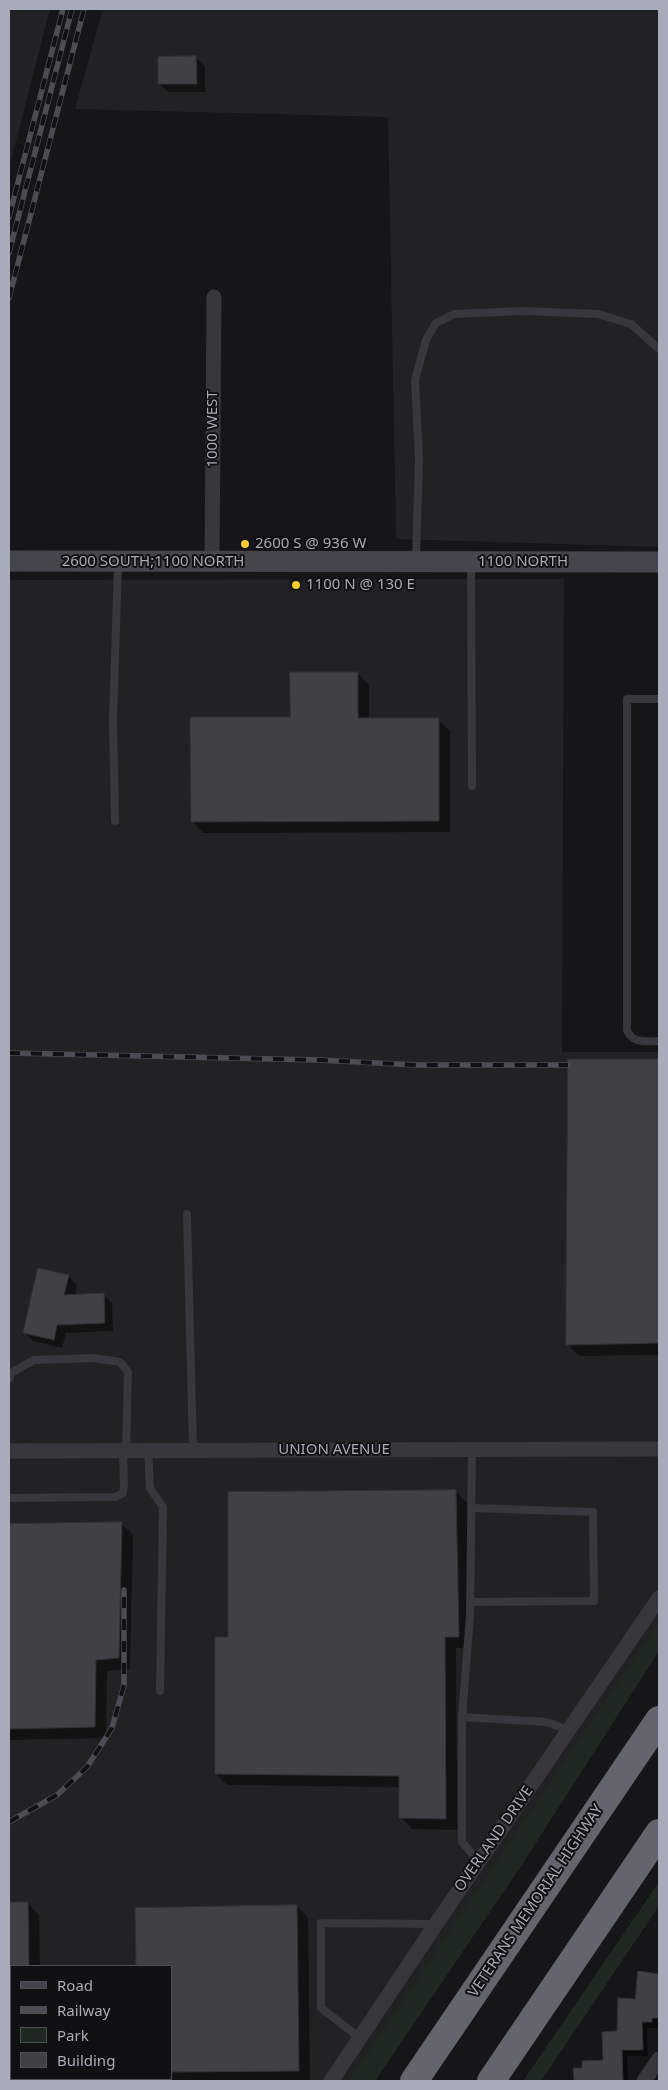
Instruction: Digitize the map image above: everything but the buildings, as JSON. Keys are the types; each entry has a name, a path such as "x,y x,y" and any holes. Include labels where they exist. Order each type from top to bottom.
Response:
{"highway":[{"name":"VETERANS MEMORIAL HIGHWAY","path":"414,2081 659,1720"},
{"path":"491,2081 659,1834"}],"main road":[{"name":"2600 SOUTH;1100 NORTH","path":"9,561 387,562"},
{"name":"1100 NORTH","path":"387,562 659,562"}],"street":[{"name":"1000 WEST","path":"212,562 214,297"},
{"name":"UNION AVENUE","path":"9,1451 659,1448"},
{"name":"OVERLAND DRIVE","path":"331,2081 659,1598"},
{"path":"644,2081 659,2060"}],"lane":[{"path":"416,562 419,457 415,380 426,340 436,323 454,314 523,311 598,314 631,324 659,349"},
{"path":"115,821 113,719 118,562"},
{"path":"471,562 472,786"},
{"path":"659,699 627,699 627,1030 632,1038 637,1041 659,1041"},
{"path":"187,1214 193,1450"},
{"path":"9,1379 11,1373 34,1360 93,1358 120,1362 128,1372 123,1493 116,1498 9,1498"},
{"path":"472,1449 470,1602 462,1717 462,1842 479,1862"},
{"path":"148,1450 150,1488 163,1507 160,1691"},
{"path":"470,1602 594,1601 593,1512 471,1508"},
{"path":"462,1717 546,1722 569,1730"},
{"path":"360,2038 321,2008 321,1923 436,1924"}],"shaded area":[{"path":"9,9 50,9 9,168"},
{"path":"103,9 659,9 659,547 396,539 388,117 75,109"},
{"path":"564,579 562,1052 659,1052 659,1639 362,2081 9,2081 9,580"}],"green space":[{"path":"659,1621 659,1651 521,1866 375,2081 349,2081"},
{"path":"659,1882 659,1906 541,2081 523,2081"}],"railway":[{"path":"9,217 63,9"},
{"path":"9,253 72,9"},
{"path":"9,298 84,9"},
{"path":"9,1053 318,1060 417,1065 568,1065"},
{"path":"9,1822 57,1795 87,1767 112,1728 124,1685 124,1590"}],"place":[{"name":"2600 S @ 936 W","path":"245,544"},
{"name":"1100 N @ 130 E","path":"296,585"}]}
